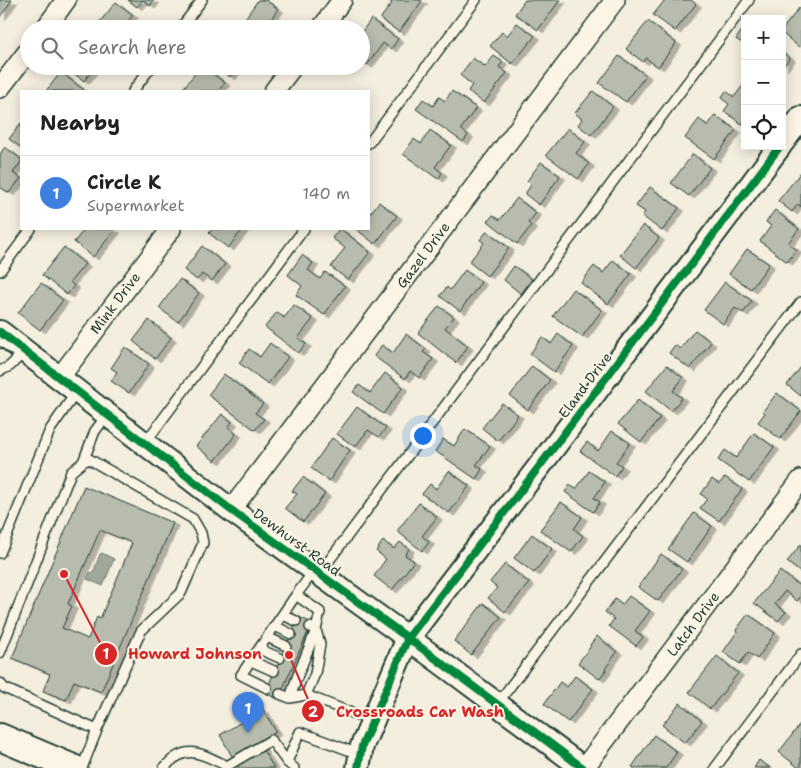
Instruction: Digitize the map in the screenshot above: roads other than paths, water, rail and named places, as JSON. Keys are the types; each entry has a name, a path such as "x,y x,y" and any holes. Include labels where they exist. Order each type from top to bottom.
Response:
{"main road":[{"path":"0,737 73,768"}],"street":[{"path":"52,20 66,0"},
{"path":"328,20 342,0"},
{"name":"Gazel Drive","path":"231,510 615,0"},
{"path":"0,88 20,62"},
{"path":"275,90 286,75"},
{"path":"786,138 801,118"},
{"name":"Eland Drive","path":"355,759 408,638 777,150"},
{"name":"Mink Drive","path":"68,384 170,230"},
{"name":"Dewhurst Road","path":"0,332 231,510 583,768"},
{"name":"Latch Drive","path":"583,768 801,480"}],"lane":[{"path":"187,20 202,0"},
{"path":"370,142 476,0"},
{"path":"267,688 241,675 258,649 296,595 317,572 750,0"},
{"path":"134,90 145,75"},
{"path":"0,271 30,230"},
{"path":"145,443 303,230"},
{"path":"497,704 801,302"},
{"path":"0,371 10,366 25,351"},
{"path":"0,552 68,384"},
{"path":"83,462 95,431 108,414"},
{"path":"0,653 71,472 83,462 89,459 193,519 202,532 203,543 181,593 141,631 82,768"},
{"path":"290,698 292,678 320,612 296,595"},
{"path":"283,615 296,622"},
{"path":"275,626 290,634"},
{"path":"306,695 315,674 320,644 313,628"},
{"path":"267,637 286,646"},
{"path":"258,649 280,658"},
{"path":"715,768 801,654"},
{"path":"251,660 274,671"},
{"path":"0,683 4,688 97,730"},
{"path":"280,694 290,698 306,695 372,722"},
{"path":"291,765 300,732 355,759"},
{"path":"164,768 179,755 198,753 227,767 270,740 291,765"}],"place":[{"name":"Howard Johnson","path":"64,574"},
{"name":"Crossroads Car Wash","path":"289,655"},
{"name":"Circle K","path":"248,733"}]}
